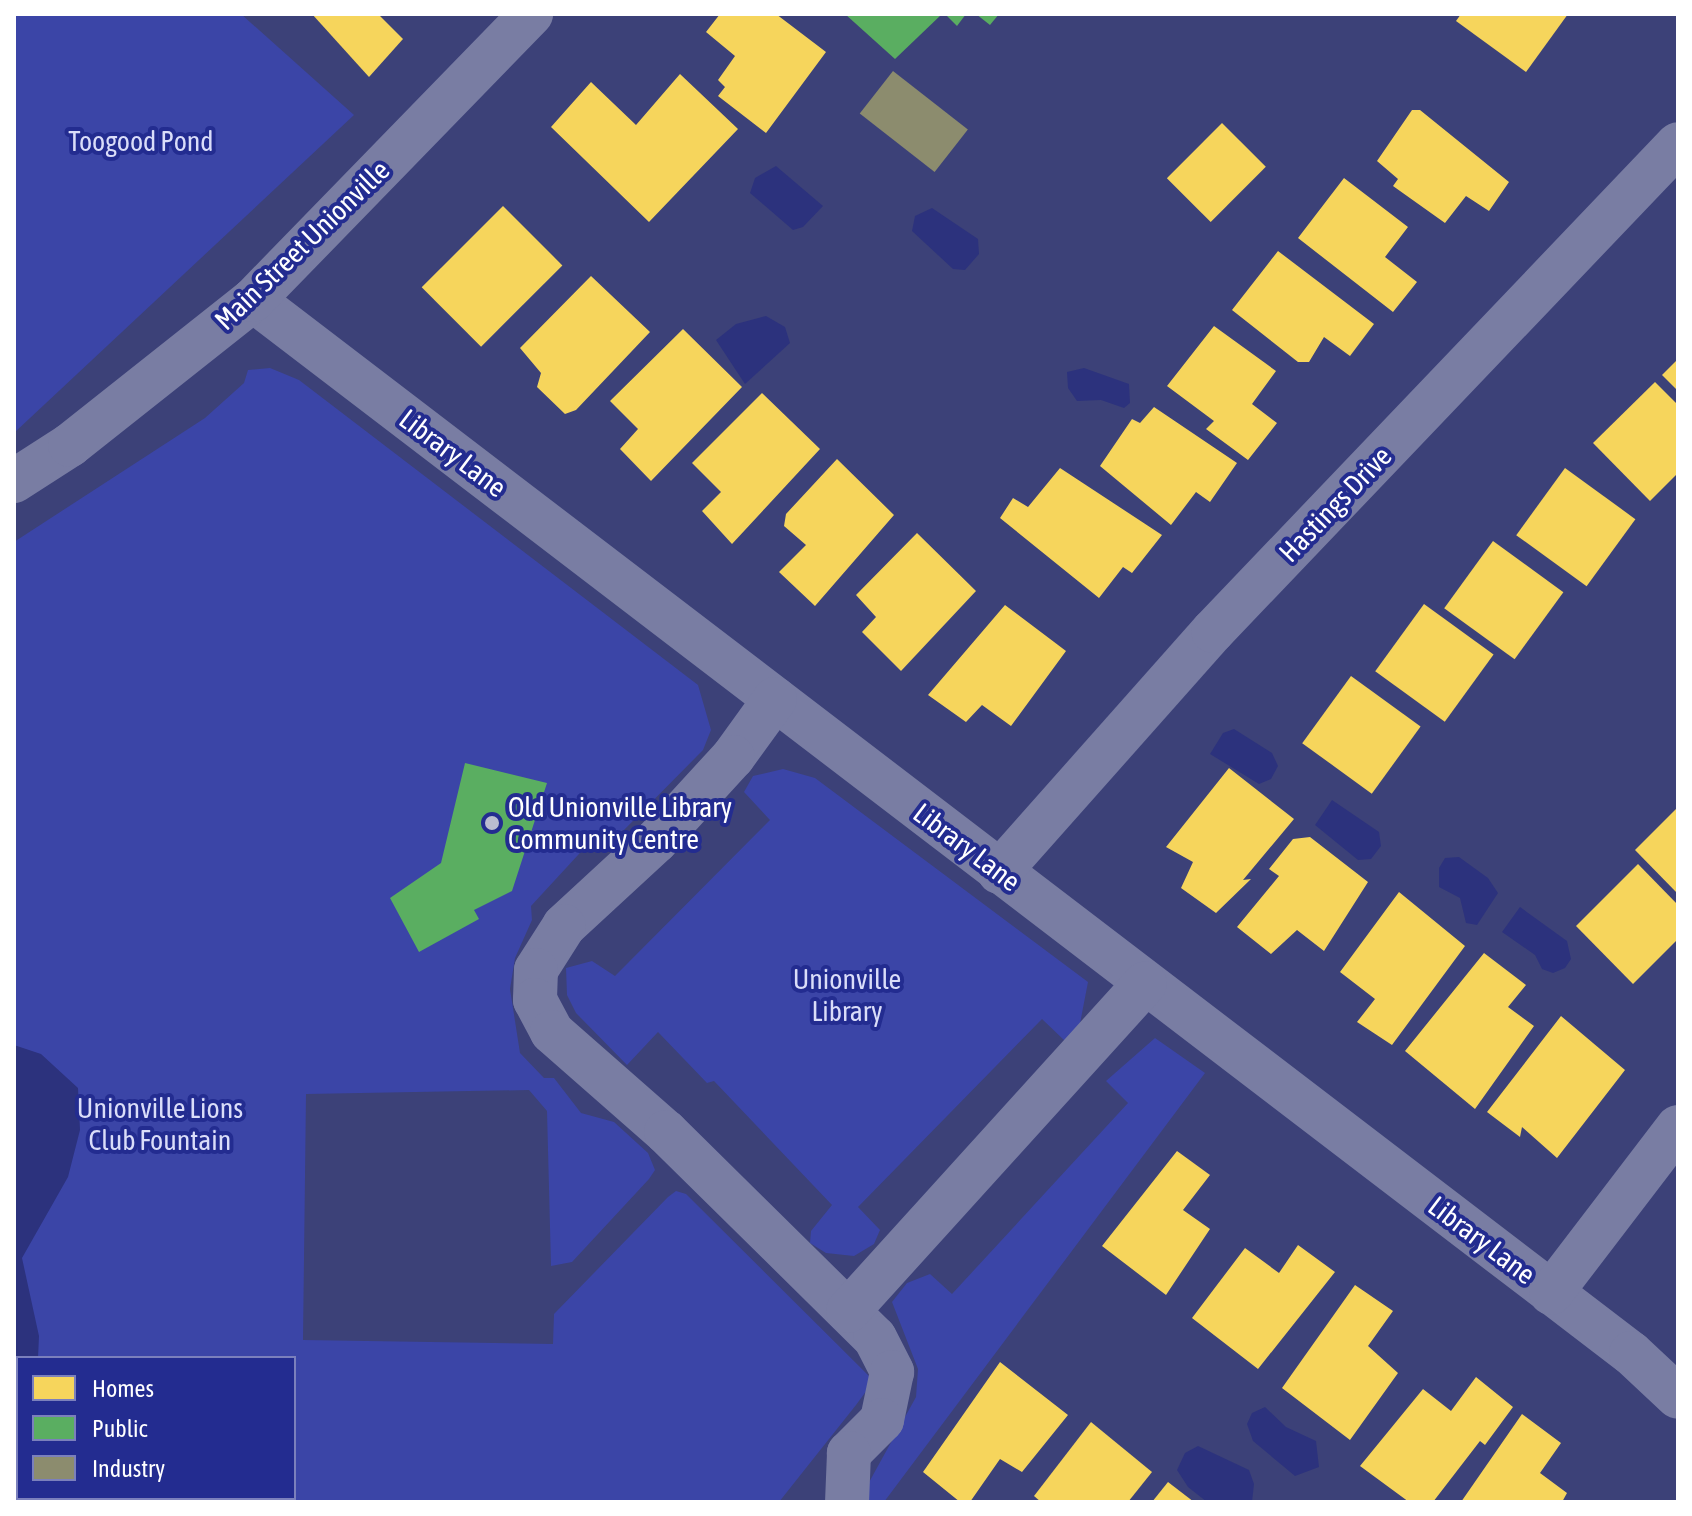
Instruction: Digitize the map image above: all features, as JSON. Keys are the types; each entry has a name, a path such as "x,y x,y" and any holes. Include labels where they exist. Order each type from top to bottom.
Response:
{"street":[{"name":"Main Street Unionville","path":"14,481 70,445 253,300 531,14"},
{"name":"Hastings Drive","path":"999,872 1213,631 1678,144"},
{"name":"Library Lane","path":"253,300 1631,1353 1678,1397"},
{"path":"775,699 733,757 656,841 564,926 536,970 535,1000 552,1032 666,1132 875,1338 892,1372 882,1420 849,1453 847,1502"},
{"path":"848,1311 1145,983"},
{"path":"1551,1293 1678,1127"}],"green space":[{"name":"Toogood Pond","path":"14,14 241,14 354,115 14,433"},
{"name":"Unionville Lions Club Fountain","path":"270,368 299,380 698,685 711,730 703,750 624,830 590,842 531,906 532,920 515,958 510,989 520,1053 544,1078 554,1078 581,1113 614,1122 648,1153 655,1170 649,1179 572,1262 551,1266 547,1111 529,1090 306,1094 303,1340 553,1344 554,1314 668,1197 676,1191 686,1194 869,1376 870,1386 779,1502 14,1502 14,542 205,418 244,383 248,370"},
{"name":"Unionville Library","path":"783,769 815,778 1088,982 1078,1034 1065,1041 1042,1019 858,1207 880,1230 874,1244 854,1256 826,1253 810,1243 811,1231 832,1205 714,1081 707,1083 658,1032 627,1065 576,1013 567,995 566,968 592,961 615,976 770,820 744,792 753,776"},
{"path":"1155,1038 1205,1073 884,1502 870,1502 862,1495 916,1397 918,1369 892,1302 907,1283 930,1274 952,1294 1128,1103 1106,1081"}],"shaded area":[{"path":"776,166 823,206 803,227 793,230 750,193 755,178"},
{"path":"932,208 978,239 979,254 965,270 953,269 912,231 915,216"},
{"path":"766,316 785,327 790,343 745,384 716,340 736,324"},
{"path":"1084,368 1129,384 1130,403 1124,408 1101,400 1077,401 1068,388 1067,372"},
{"path":"1234,729 1272,753 1278,766 1271,779 1259,784 1210,754 1223,733"},
{"path":"1332,800 1379,832 1381,846 1371,859 1358,860 1315,825"},
{"path":"1459,857 1488,878 1498,893 1477,925 1466,923 1460,898 1439,887 1439,868 1445,858"},
{"path":"1520,907 1567,941 1571,959 1565,968 1553,973 1542,969 1535,955 1502,932"},
{"path":"14,1045 41,1054 78,1088 80,1130 68,1177 22,1258 39,1336 38,1356 16,1356 14,1404"},
{"path":"1265,1407 1286,1427 1316,1441 1319,1467 1295,1476 1253,1441 1247,1424 1252,1413"},
{"path":"1198,1446 1249,1470 1254,1484 1252,1502 1207,1502 1188,1487 1177,1470 1185,1453"}],"building: Homes":[{"path":"312,14 378,14 403,39 369,77"},
{"path":"720,14 776,14 826,52 766,133 718,96 725,87 718,80 735,56 706,32"},
{"path":"1461,14 1568,14 1526,72 1456,21"},
{"path":"680,74 738,129 649,222 551,127 591,82 636,125"},
{"path":"1412,110 1420,110 1509,182 1489,211 1466,196 1445,223 1393,186 1398,179 1377,161"},
{"path":"1222,123 1266,167 1211,222 1167,178"},
{"path":"1344,178 1408,227 1385,257 1417,282 1393,312 1298,238"},
{"path":"503,206 562,265 481,347 422,287"},
{"path":"1278,251 1374,324 1350,356 1324,337 1309,362 1298,362 1232,310"},
{"path":"591,276 650,332 576,410 565,414 537,387 541,373 520,348"},
{"path":"1214,326 1276,371 1252,404 1277,423 1248,460 1206,429 1214,421 1167,386"},
{"path":"683,329 742,387 651,481 620,449 638,429 610,401"},
{"path":"1678,359 1678,391 1662,375"},
{"path":"1655,382 1678,405 1678,473 1650,501 1593,443"},
{"path":"762,393 820,449 732,544 702,511 721,492 692,463"},
{"path":"1154,407 1237,463 1210,502 1196,492 1171,525 1100,466 1132,419 1140,423"},
{"path":"837,459 894,515 815,606 779,572 806,545 784,526 786,514"},
{"path":"1060,468 1162,535 1132,573 1123,567 1099,598 1000,518 1013,498 1028,507"},
{"path":"1565,468 1635,519 1587,586 1516,535"},
{"path":"917,533 976,591 901,671 862,632 876,617 856,595"},
{"path":"1493,541 1563,592 1515,659 1444,608"},
{"path":"1424,604 1494,655 1445,722 1375,671"},
{"path":"1005,605 1066,651 1011,726 982,705 966,722 928,695"},
{"path":"1351,676 1421,727 1372,794 1302,743"},
{"path":"1229,768 1294,819 1243,880 1251,879 1216,913 1181,888 1193,862 1166,847"},
{"path":"1678,807 1678,894 1635,850"},
{"path":"1310,837 1368,882 1324,951 1297,930 1271,954 1237,927 1279,876 1269,869 1293,839"},
{"path":"1638,864 1678,905 1678,939 1633,984 1576,926"},
{"path":"1399,892 1465,946 1392,1045 1357,1022 1375,999 1340,972"},
{"path":"1484,953 1526,985 1508,1007 1534,1026 1475,1109 1405,1051"},
{"path":"1561,1016 1625,1070 1557,1158 1522,1127 1520,1137 1487,1112"},
{"path":"1177,1151 1210,1175 1183,1210 1210,1229 1166,1295 1102,1246"},
{"path":"1298,1245 1335,1272 1258,1369 1192,1318 1245,1248 1279,1273"},
{"path":"1355,1285 1393,1311 1368,1346 1398,1373 1350,1440 1282,1388"},
{"path":"1000,1362 1068,1415 1022,1472 1000,1459 970,1502 960,1502 923,1472"},
{"path":"1476,1377 1513,1407 1485,1445 1480,1441 1433,1502 1409,1502 1360,1466 1423,1389 1451,1411"},
{"path":"1522,1414 1561,1443 1540,1473 1567,1493 1562,1502 1461,1502"},
{"path":"1091,1422 1152,1472 1128,1502 1041,1502 1034,1496"},
{"path":"1168,1482 1194,1502 1152,1502"}],"building: Public":[{"path":"845,14 942,14 895,59"},
{"path":"945,14 966,14 957,26"},
{"path":"976,14 999,14 990,25"},
{"name":"Old Unionville Library Community Centre","path":"465,763 547,783 512,891 474,910 479,919 419,952 390,898 441,863"}],"building: Industry":[{"path":"893,71 968,129 935,172 860,114"}],"place":[{"name":"Old Unionville Library Community Centre","path":"492,823"}]}
